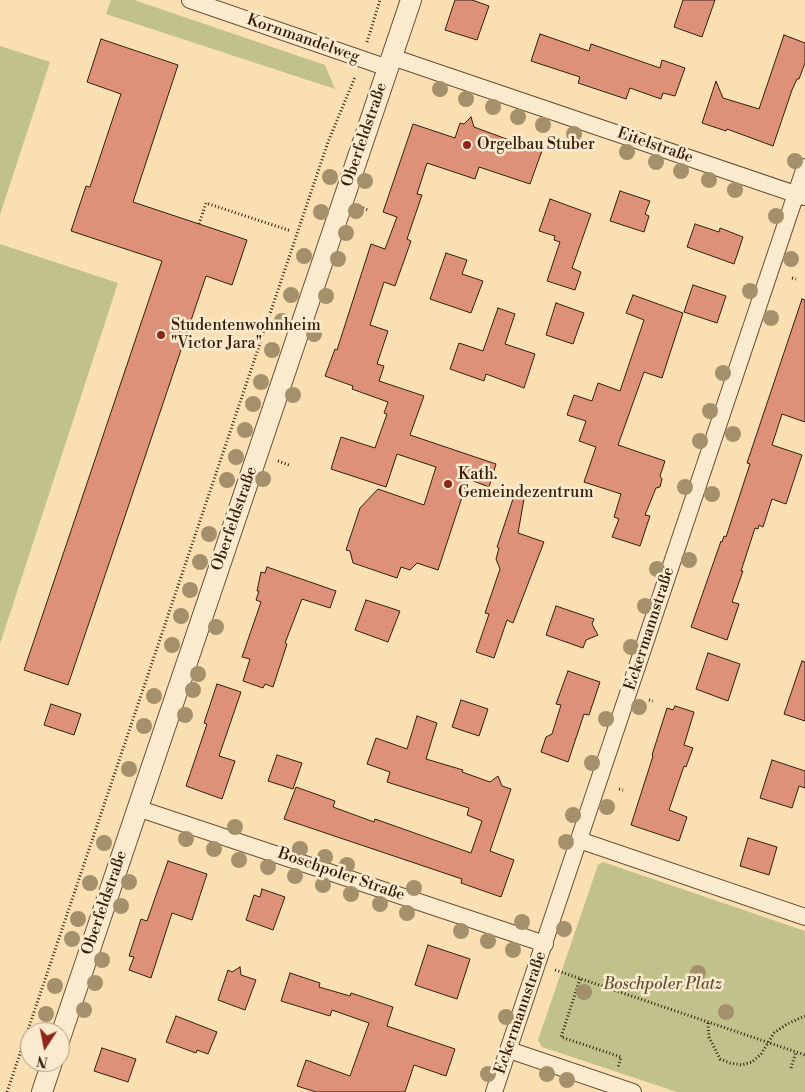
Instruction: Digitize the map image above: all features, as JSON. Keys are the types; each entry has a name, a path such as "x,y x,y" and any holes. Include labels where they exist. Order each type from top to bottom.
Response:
{"street":[{"name":"Kornmandelweg","path":"190,0 361,59 390,62"},
{"name":"Oberfeldstraße","path":"65,1022 411,0"},
{"name":"Eitelstraße","path":"390,62 800,196"},
{"name":"Eckermannstraße","path":"494,1092 800,196 805,167"},
{"name":"Boschpoler Straße","path":"137,808 544,944"},
{"path":"580,840 805,917"},
{"path":"508,1050 633,1092"},
{"path":"42,1092 49,1072"}],"path":[{"path":"7,1092 325,151 352,85 380,0"},
{"path":"199,224 206,203 291,231"},
{"path":"363,208 368,210"},
{"path":"792,278 796,279"},
{"path":"278,461 289,465"},
{"path":"538,964 805,1055"},
{"path":"580,979 561,1037 621,1057 613,1085"},
{"path":"708,1023 709,1038 720,1059 742,1066 752,1062 761,1054 774,1033 787,1024 805,1016"},
{"path":"790,1068 796,1052"}],"green space":[{"path":"111,0 134,0 325,65 335,89 106,14"},
{"path":"0,46 50,62 0,215"},
{"path":"0,244 118,283 0,644"},
{"name":"Boschpoler Platz","path":"603,862 805,931 805,1092 677,1092 542,1047 538,1040 598,865"}],"building":[{"path":"455,0 472,0 489,6 477,40 445,30"},
{"path":"683,0 715,0 702,37 674,27"},
{"path":"540,34 589,51 591,44 660,68 662,60 685,68 675,96 663,93 661,99 630,88 626,99 578,83 580,77 531,61"},
{"path":"784,35 805,43 805,63 799,79 797,79 792,90 773,146 727,129 726,131 702,123 716,81 723,98 759,109"},
{"name":"Studentenwohnheim \"Victor Jara\"","path":"101,39 178,65 133,202 247,240 232,285 206,276 68,685 24,670 162,261 71,231 86,186 90,187 121,94 87,82"},
{"path":"471,117 474,127 512,141 513,138 543,148 530,184 479,167 475,179 427,163 417,194 422,195 407,239 411,241 395,286 384,282 370,325 388,331 377,364 384,366 379,381 424,396 410,435 496,464 489,487 468,479 438,570 417,563 410,570 401,567 397,578 353,563 350,551 346,550 360,508 378,489 424,505 436,467 397,454 386,487 331,469 341,437 375,448 387,414 384,413 388,402 352,389 353,386 325,376 335,349 337,350 371,244 385,249 397,217 383,212 413,124 455,138 460,123 464,124"},
{"path":"620,191 650,201 645,214 649,216 644,232 610,221"},
{"path":"550,199 591,214 572,268 581,272 575,290 547,281 560,242 554,240 555,236 539,231"},
{"path":"695,224 719,232 720,228 743,237 734,264 687,247"},
{"path":"446,253 467,260 462,274 483,281 471,313 430,299"},
{"path":"693,285 726,296 717,323 684,312"},
{"path":"633,295 683,313 662,378 644,372 618,445 665,461 660,476 662,479 660,487 656,488 645,515 650,516 640,546 612,537 619,519 614,517 621,494 584,482 596,447 579,441 586,421 567,415 574,395 592,401 598,383 620,391 644,320 626,313"},
{"path":"802,299 805,300 805,422 782,414 772,445 802,455 786,504 772,499 763,527 759,525 758,529 755,528 732,602 739,604 727,640 691,627 721,541 724,536 726,537 750,464 747,463"},
{"path":"556,303 584,313 573,344 546,335"},
{"path":"498,308 515,314 505,344 535,354 524,388 486,374 484,381 450,369 459,343 483,351"},
{"path":"514,496 524,499 518,533 544,542 513,623 507,620 494,658 476,652 489,614 485,613 500,569 496,559 499,548 497,547"},
{"path":"267,567 336,591 330,608 302,599 285,643 287,644 273,687 265,684 263,688 243,681 250,659 242,657 261,602 256,600 261,572 265,573"},
{"path":"366,600 400,611 388,642 355,630"},
{"path":"556,606 594,619 592,624 598,635 586,640 583,648 546,635"},
{"path":"708,653 740,664 728,701 696,689"},
{"path":"802,661 805,662 805,721 784,714"},
{"path":"568,671 600,682 589,715 584,714 568,762 541,752 546,737 552,734 561,705 556,704"},
{"path":"217,684 241,692 219,756 235,761 222,799 186,786 207,724 204,723"},
{"path":"461,700 488,709 479,736 452,727"},
{"path":"51,704 81,714 74,735 44,725"},
{"path":"675,706 694,712 684,745 693,748 686,767 684,766 669,810 687,817 679,841 631,825 667,708 673,710"},
{"path":"417,716 437,723 426,759 463,770 462,772 490,782 498,776 502,786 511,789 490,851 514,860 501,897 461,883 462,879 284,819 296,787 335,801 333,807 374,822 375,819 471,853 482,821 467,815 469,808 387,782 390,772 367,764 376,738 407,749"},
{"path":"277,755 302,763 293,789 268,781"},
{"path":"772,760 805,771 805,788 799,786 792,808 760,798"},
{"path":"748,838 777,847 769,875 740,866"},
{"path":"168,861 207,874 192,920 172,913 151,978 129,970 134,957 129,956 141,919 147,921"},
{"path":"262,889 285,897 273,930 246,920 254,895 260,897"},
{"path":"428,945 470,959 457,999 415,985"},
{"path":"240,967 241,975 256,980 245,1010 218,1000 228,970 232,972"},
{"path":"290,973 320,983 319,987 350,996 351,993 393,1007 387,1026 455,1049 446,1076 414,1065 405,1092 316,1092 297,1086 306,1060 350,1076 369,1023 332,1010 330,1016 281,1001"},
{"path":"176,1016 217,1032 208,1054 197,1050 196,1053 166,1042"},
{"path":"102,1048 136,1059 128,1082 94,1071"}],"place":[{"name":"Orgelbau Stuber","path":"467,145"},
{"name":"Studentenwohnheim \"Victor Jara\"","path":"161,335"},
{"name":"Kath. Gemeindezentrum","path":"448,484"}]}
